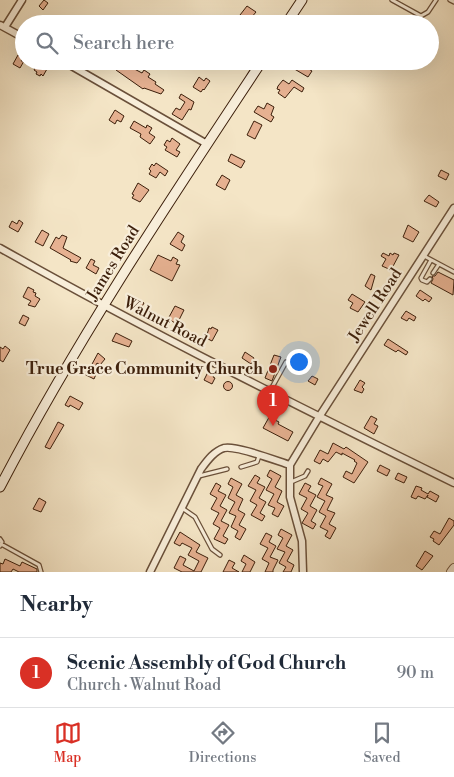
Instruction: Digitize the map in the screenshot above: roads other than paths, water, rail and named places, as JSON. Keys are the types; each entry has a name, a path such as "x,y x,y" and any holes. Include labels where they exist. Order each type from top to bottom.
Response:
{"main road":[{"path":"292,15 302,0"},
{"name":"James Road","path":"1,484 103,306 256,70"}],"street":[{"path":"15,33 2,26 22,0"},
{"path":"79,70 207,144"},
{"name":"Jewell Road","path":"290,465 312,427 454,208"},
{"name":"Walnut Road","path":"0,248 103,306 319,417 454,483"},
{"path":"150,572 198,476 211,456 224,448 235,448 290,465 290,497 302,541 303,572"},
{"path":"451,572 454,568"}],"lane":[{"path":"392,0 419,15"},
{"path":"423,15 428,12 436,0"},
{"path":"450,0 454,2"},
{"path":"423,255 454,272"},
{"path":"430,278 427,282 422,280 431,260"},
{"path":"433,273 439,264"},
{"path":"270,392 286,362"},
{"path":"241,467 257,462 260,456"},
{"path":"198,476 228,469"},
{"path":"291,482 304,476 308,471"},
{"path":"182,508 195,517 214,551 220,554"},
{"path":"0,540 2,542 0,545 39,565 42,572"}],"place":[{"name":"True Grace Community Church","path":"273,369"},
{"name":"Scenic Assembly of God Church","path":"273,426"}]}
